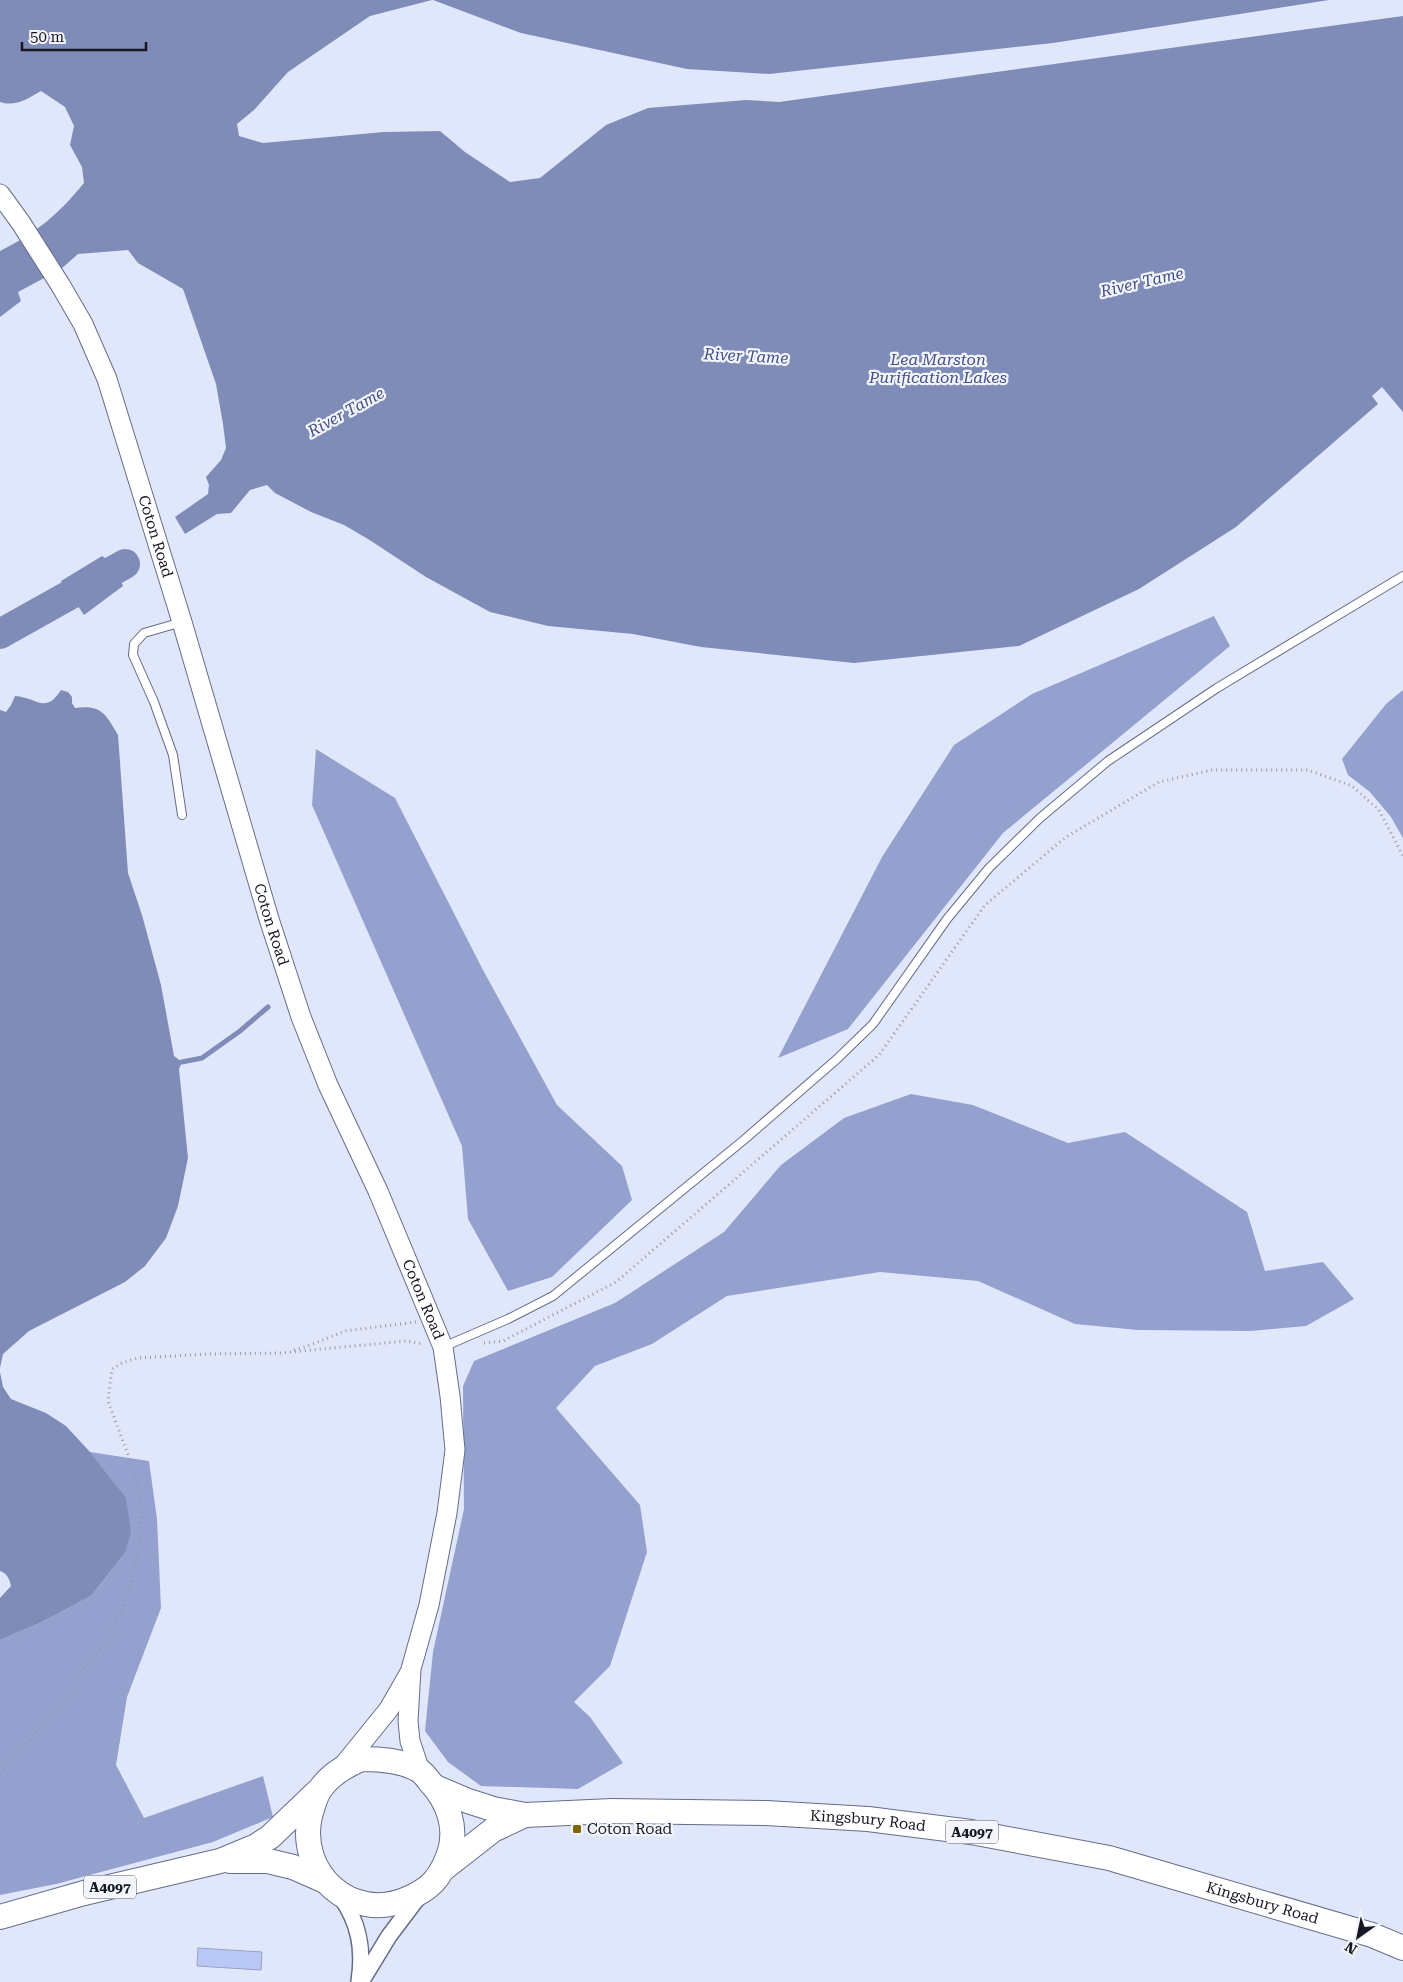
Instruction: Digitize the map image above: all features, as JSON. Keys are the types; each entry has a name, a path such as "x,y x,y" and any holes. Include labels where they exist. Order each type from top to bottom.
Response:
{"main road":[{"path":"360,1759 388,1761 428,1779 443,1798 452,1821 452,1846 443,1869 434,1882 423,1892 393,1905 361,1904 332,1887 311,1857 307,1830 313,1804 321,1788 341,1768 360,1759"},
{"name":"A4097","path":"428,1779 468,1801 494,1809 526,1815"},
{"name":"A4097","path":"0,1917 84,1893 220,1861 256,1846 270,1837 321,1788"},
{"name":"Kingsbury Road","path":"526,1815 612,1811 766,1813 868,1820 970,1832 1109,1858 1372,1935 1403,1948"},
{"name":"A4097","path":"443,1869 493,1830 526,1815"},
{"name":"A4097","path":"220,1861 268,1861 293,1867 332,1887"}],"street":[{"name":"Coton Road","path":"0,194 21,223 83,324 107,379 182,622 269,919 301,1017 328,1085 378,1190 443,1348 455,1450 447,1513 429,1605 412,1669 408,1721 410,1740 428,1779"},
{"name":"Coton Road","path":"341,1768 389,1709 412,1669"},
{"path":"332,1887 350,1910 360,1934 360,1982"},
{"path":"360,1982 389,1936 423,1892"}],"lane":[{"path":"443,1348 508,1319 553,1296 745,1139 837,1059 873,1024 947,919 989,868 1040,818 1108,760 1217,688 1403,576"},
{"path":"182,622 144,633 134,644 133,655 154,702 173,754 182,815"}],"path":[{"path":"477,1344 503,1341 616,1282 879,1055 986,905 1066,837 1159,782 1212,770 1308,770 1352,786 1379,810 1403,856"},
{"path":"281,1353 308,1346 345,1331 432,1321"},
{"path":"0,1774 62,1704 83,1670 106,1642 122,1609 132,1578 139,1547 142,1512 134,1471 108,1401 112,1369 122,1363 138,1358 281,1353 406,1341 443,1348"}],"shaded area":[{"path":"1214,616 1230,646 1003,833 848,1029 778,1058 882,857 954,745 1032,694"},
{"path":"1403,690 1403,838 1391,817 1370,792 1348,775 1342,759 1386,704"},
{"path":"316,749 395,798 483,970 557,1105 622,1166 632,1200 552,1277 508,1291 468,1219 462,1146 312,805"},
{"path":"911,1094 973,1105 1068,1143 1125,1132 1247,1212 1265,1271 1323,1262 1354,1299 1306,1326 1251,1331 1138,1330 1075,1324 978,1281 880,1272 727,1296 652,1344 595,1366 556,1408 640,1505 647,1552 610,1666 574,1702 590,1717 623,1763 578,1789 481,1786 448,1762 425,1731 433,1652 464,1509 463,1386 474,1361 615,1303 724,1232 781,1165 844,1118"},
{"path":"90,1452 149,1461 157,1519 161,1608 127,1697 116,1765 144,1818 263,1776 273,1817 213,1842 56,1884 0,1895 0,1640 40,1623 91,1596 125,1553 126,1499"}],"water":[{"name":"Lea Marston Purification Lakes","path":"0,0 432,0 370,16 288,72 254,110 237,124 239,136 263,143 384,132 440,131 465,152 510,182 540,178 606,125 648,108 746,100 779,102 1403,16 1403,412 1382,387 1372,396 1378,404 1236,527 1139,589 1019,646 854,663 701,647 633,634 548,626 490,612 426,577 344,525 311,512 275,493 267,485 250,490 231,513 217,514 185,534 175,517 208,494 209,485 206,477 221,460 226,448 216,384 183,289 138,263 128,250 78,254 61,269 18,292 21,301 0,317 0,251 36,230 56,214 84,183 82,167 70,145 74,126 65,107 41,91 16,103 0,102"},
{"path":"433,0 1329,0 1053,43 769,74 687,69 521,33"},
{"path":"118,554 131,571 121,581 123,586 84,615 61,581 102,556 108,560"},
{"path":"61,690 68,692 72,697 72,703 75,708 91,708 102,712 118,735 128,873 142,915 161,985 174,1056 182,1062 179,1069 188,1158 178,1206 166,1238 145,1266 125,1282 29,1331 3,1354 0,1368 0,710 6,712 15,696 45,703 50,702"},
{"path":"0,1372 3,1387 11,1399 46,1413 66,1426 90,1452 126,1498 131,1532 125,1553 91,1596 40,1623 0,1640 0,1598 11,1586 8,1577 0,1571"}],"building":[{"path":"198,1948 262,1952 261,1970 197,1966"}],"waterway":[{"name":"River Tame","path":"0,634 125,564"},
{"path":"182,1062 202,1058 240,1031 268,1007"}],"place":[{"name":"Coton Road","path":"577,1829"}]}
